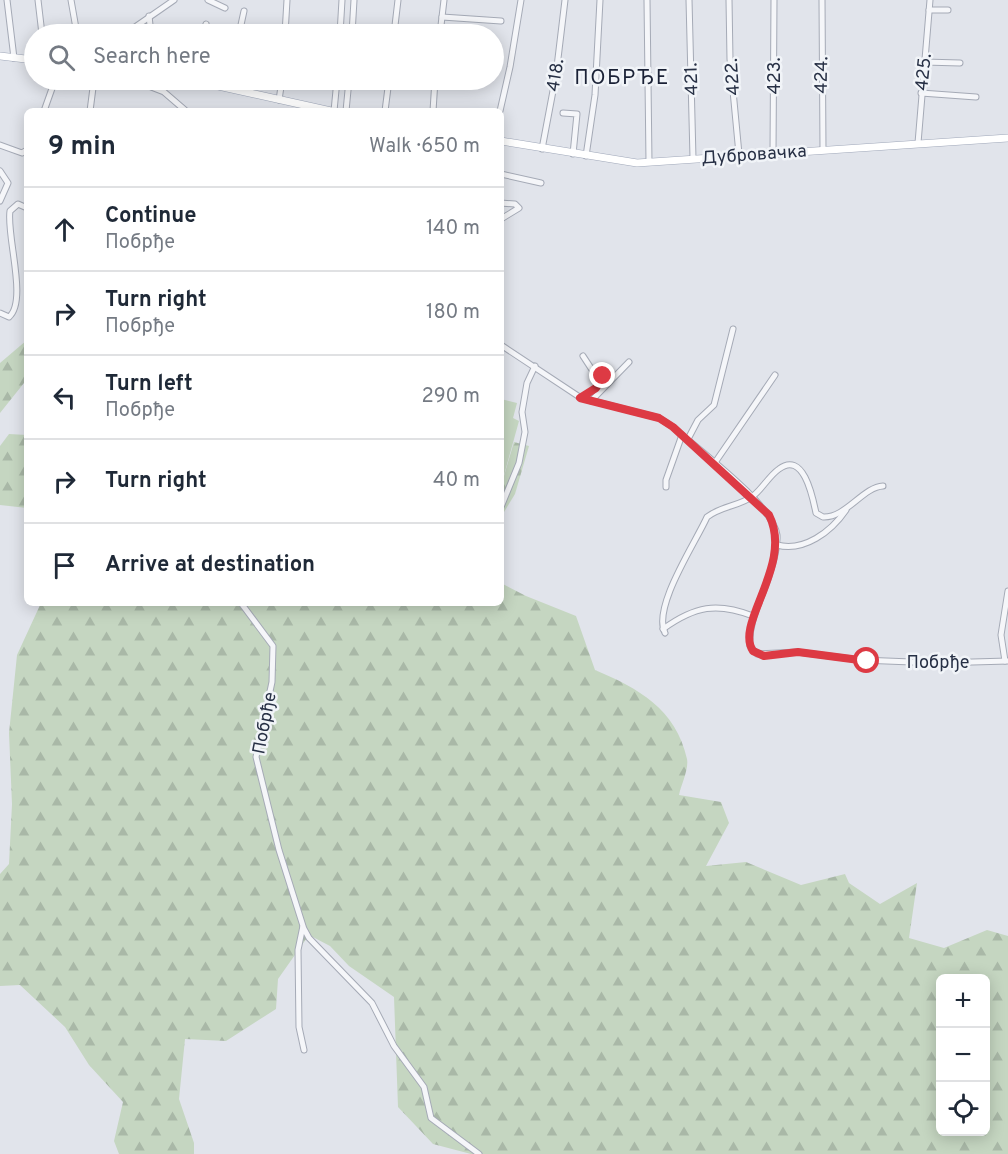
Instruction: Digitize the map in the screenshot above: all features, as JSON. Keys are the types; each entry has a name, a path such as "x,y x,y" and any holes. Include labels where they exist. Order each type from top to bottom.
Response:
{"main road":[{"path":"0,56 24,59"},
{"path":"236,90 318,108"},
{"name":"Дубровачка","path":"504,142 586,156 630,162 649,162 739,154 1008,138"}],"street":[{"path":"7,0 14,58"},
{"path":"38,0 41,24"},
{"path":"71,0 75,24"},
{"path":"138,24 165,9 174,0"},
{"path":"208,0 225,8"},
{"path":"286,24 287,0"},
{"path":"341,24 342,0"},
{"path":"353,24 354,0"},
{"path":"395,24 398,0"},
{"path":"441,24 444,0"},
{"path":"501,108 521,0"},
{"name":"418.","path":"542,149 556,75 565,0"},
{"path":"586,156 595,95 600,0"},
{"path":"647,0 649,162"},
{"name":"421.","path":"689,0 693,158"},
{"name":"422.","path":"729,0 730,59 739,154"},
{"name":"423.","path":"773,152 774,0"},
{"name":"424.","path":"822,0 823,149"},
{"name":"425.","path":"918,143 930,0"},
{"path":"929,10 948,10"},
{"path":"241,24 244,11"},
{"path":"149,16 150,24"},
{"path":"442,17 501,21"},
{"path":"924,62 960,63"},
{"path":"45,108 51,90"},
{"path":"90,108 93,90"},
{"path":"160,90 183,108"},
{"path":"279,100 280,90"},
{"path":"333,108 336,90"},
{"path":"346,108 348,90"},
{"path":"385,108 388,90"},
{"path":"433,108 434,90"},
{"path":"921,93 976,97"},
{"path":"563,113 577,114 573,154"},
{"path":"0,144 24,152"},
{"path":"0,171 8,183 0,201"},
{"path":"504,175 541,183"},
{"path":"504,203 515,204 519,208 504,217"},
{"path":"0,313 9,317 14,310 10,211 18,204 24,207"},
{"path":"688,439 698,420 714,405 733,329"},
{"name":"Побрђе","path":"504,347 535,366 563,389 580,398 659,418 688,439 769,515 777,534 777,545 770,574 753,616 750,646 757,654 764,656 798,652 861,660 937,663 1007,661 1001,635 1008,591"},
{"path":"583,356 600,382"},
{"path":"591,401 629,362"},
{"path":"504,502 519,463 525,432 522,411 527,383 535,366"},
{"path":"580,398 596,388 605,366"},
{"path":"714,464 775,375"},
{"path":"666,487 666,480 682,435"},
{"path":"753,616 733,608 720,607 686,614 664,631 666,608 675,578 707,517 721,507 752,497 778,469 787,466 799,470 807,478 819,515 828,518 847,509"},
{"path":"777,545 792,546 818,538 847,509 873,489 883,486"},
{"name":"Побрђе","path":"243,606 273,646 272,682 256,757 279,850 303,926"},
{"path":"303,926 298,950 298,1027 304,1050"},
{"path":"303,926 309,938 372,1003 394,1046 424,1087 431,1118 479,1154"}],"green space":[{"path":"24,343 24,383 0,413 0,363"},
{"path":"504,400 517,403 513,418 519,421 504,475"},
{"path":"9,434 24,435 24,508 0,505 0,446"},
{"path":"514,442 529,446 515,494 504,512 504,476"},
{"path":"504,585 576,616 595,670 626,684 653,702 674,727 687,759 686,772 679,795 721,802 729,823 706,866 746,862 801,885 845,874 849,883 880,904 917,883 909,938 944,948 987,930 1008,936 1008,1154 471,1154 433,1144 398,1107 394,997 349,966 330,946 309,935 278,979 276,1009 226,1041 185,1039 179,1099 194,1143 194,1154 119,1154 114,1141 123,1102 89,1065 65,1027 20,985 0,986 0,874 9,864 12,804 9,733 17,655 40,606 504,606"}],"district":[{"name":"ПОБРЂЕ","path":"622,77"}],"route":[{"path":"603,376 596,388 580,398 659,418 688,439 769,515 777,534 777,545 770,574 753,616 751,649 764,656 798,652 867,661"}]}
